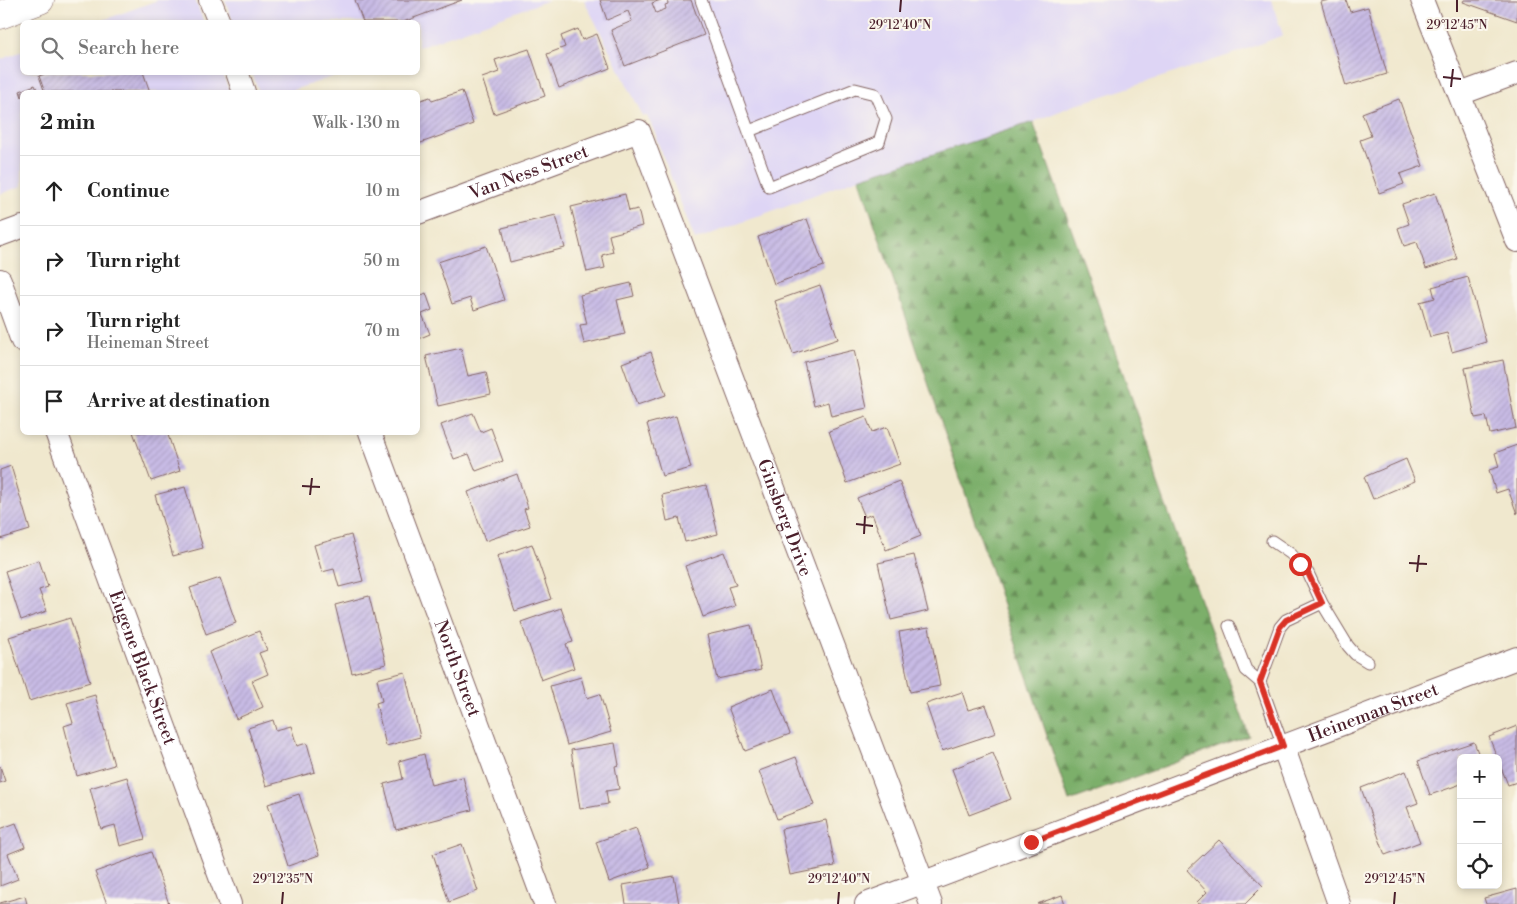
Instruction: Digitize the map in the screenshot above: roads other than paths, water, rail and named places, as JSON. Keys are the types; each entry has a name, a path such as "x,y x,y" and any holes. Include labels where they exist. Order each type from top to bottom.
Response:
{"main road":[{"path":"0,15 40,0"}],"street":[{"path":"210,0 217,20"},
{"path":"1422,0 1517,241"},
{"path":"1460,94 1517,74"},
{"path":"238,75 243,90"},
{"name":"Van Ness Street","path":"420,212 638,131"},
{"name":"Ginsberg Drive","path":"638,131 931,904"},
{"path":"0,235 20,228"},
{"path":"0,280 20,335"},
{"name":"Eugene Black Street","path":"57,435 230,904"},
{"name":"North Street","path":"371,435 545,904"},
{"name":"Heineman Street","path":"866,904 1517,658"},
{"path":"1283,746 1339,904"}],"lane":[{"path":"701,0 769,187 879,142 886,119 875,94 855,89 749,131"},
{"path":"1272,541 1291,554 1308,573 1322,603 1348,646 1355,654 1368,662"},
{"path":"1260,682 1280,627 1286,620 1322,603"},
{"path":"1229,626 1246,670 1260,682 1283,746"}]}
